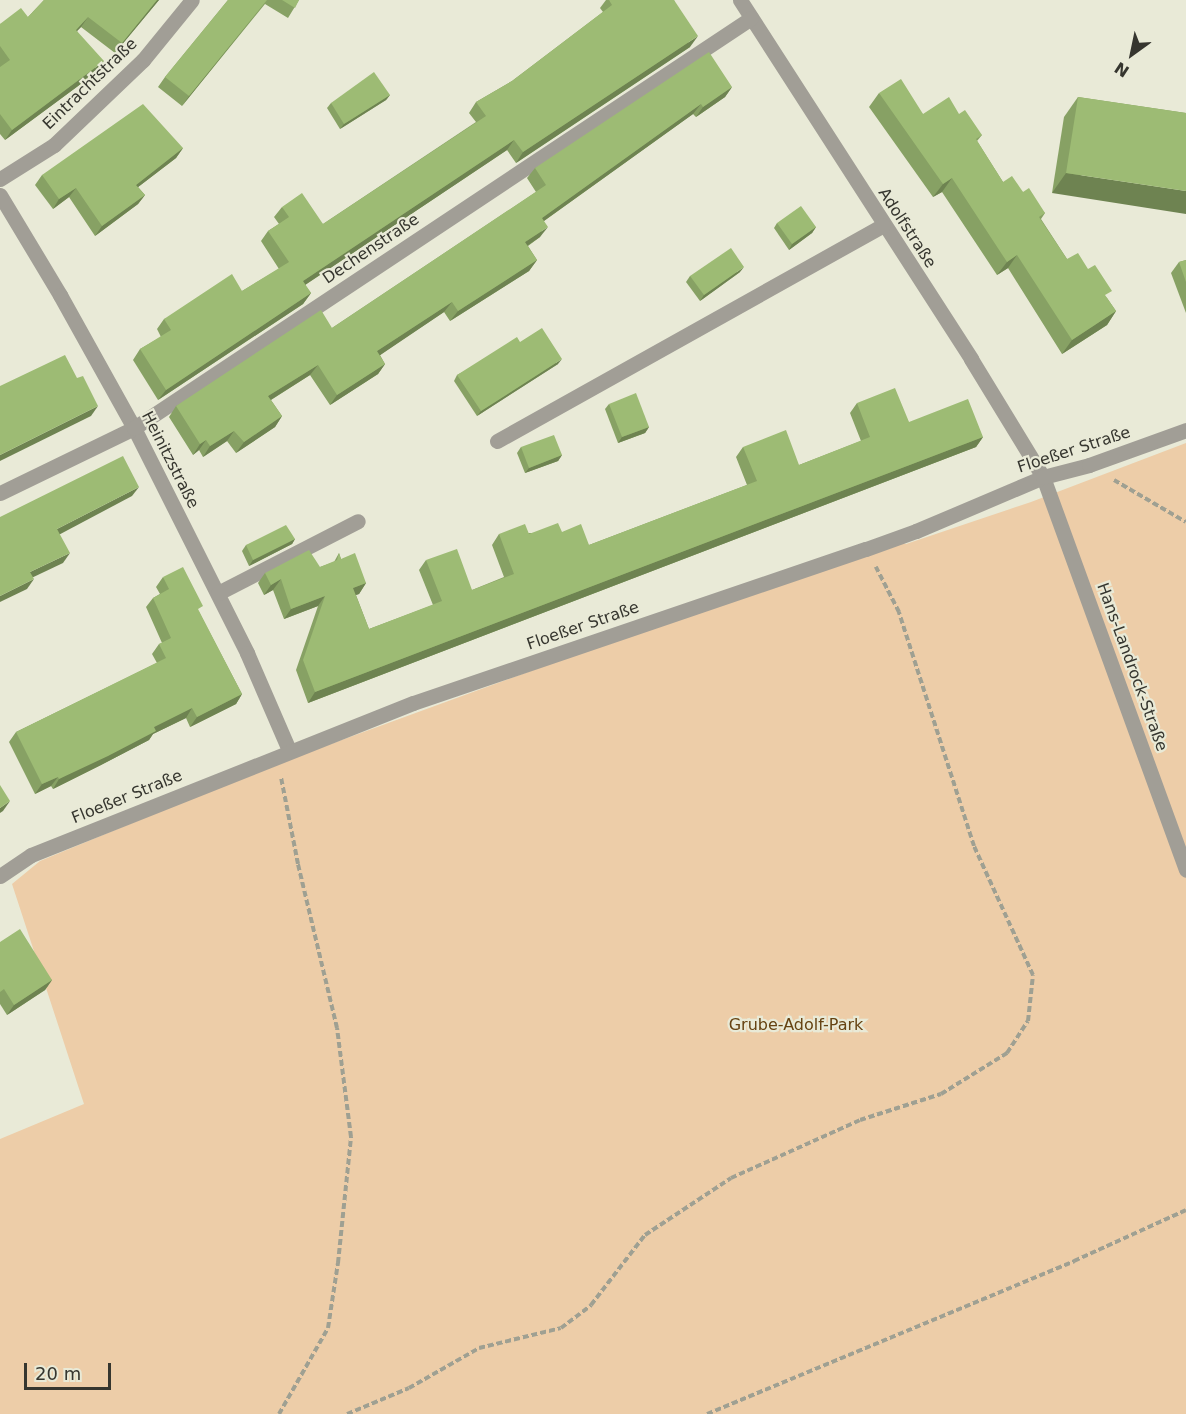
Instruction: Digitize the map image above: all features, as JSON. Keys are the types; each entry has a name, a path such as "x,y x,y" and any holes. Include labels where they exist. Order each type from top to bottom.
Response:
{"street":[{"name":"Eintrachtstraße","path":"0,179 54,145 143,60 192,0"},
{"name":"Adolfstraße","path":"740,0 971,359 1042,477"},
{"name":"Dechenstraße","path":"0,493 134,428 751,18"},
{"name":"Heinitzstraße","path":"0,195 60,295 134,428 218,593 248,653 283,753"},
{"path":"497,441 883,225"},
{"name":"Floeßer Straße","path":"0,876 31,855 413,703 866,549 916,531 1042,477 1089,465 1186,430"},
{"name":"Hans-Landrock-Straße","path":"1042,477 1186,870"},
{"path":"218,593 358,522"}],"path":[{"path":"1089,465 1186,522"},
{"path":"347,1414 409,1388 479,1348 561,1328 591,1305 645,1235 721,1184 860,1120 941,1094 1007,1053 1028,1020 1033,975 974,846 899,612 866,549"},
{"path":"279,1414 328,1328 338,1263 351,1137 337,1028 298,864 283,753"},
{"path":"707,1414 1074,1261 1186,1210"}],"green space":[{"name":"Grube-Adolf-Park","path":"1186,443 1186,1414 0,1414 0,1139 84,1104 12,884 40,861 265,768 892,539 906,544 1031,502"}],"building":[{"path":"44,0 157,0 122,43 88,17 76,30 104,61 12,130 0,114 0,67 10,60 0,46 0,24 21,8 28,17"},
{"path":"228,0 267,0 189,96 165,77"},
{"path":"282,0 299,0 295,8"},
{"path":"609,0 674,0 698,36 523,152 514,140 303,281 311,293 166,390 140,349 171,330 164,319 232,274 242,291 289,262 268,231 289,217 282,207 302,193 323,224 486,116 476,102 512,81 612,5"},
{"path":"709,52 732,87 703,107 701,104 542,218 548,227 525,242 537,260 458,311 452,302 377,351 385,364 337,395 318,365 268,396 282,416 244,442 234,431 210,446 206,440 200,444 176,406 321,310 332,328 546,185 535,168"},
{"path":"374,72 390,95 344,124 331,103"},
{"path":"901,79 923,114 949,97 959,114 965,110 982,135 976,139 1003,182 1012,176 1023,192 1029,188 1045,213 1039,217 1067,259 1078,253 1088,269 1095,265 1112,291 1105,295 1116,311 1072,340 1017,255 1007,262 952,178 943,184 879,93"},
{"path":"1078,97 1186,113 1186,191 1066,173"},
{"path":"143,104 183,148 136,185 145,195 102,226 76,188 59,199 42,175"},
{"path":"801,206 816,227 792,244 777,223"},
{"path":"731,248 744,267 704,295 690,276"},
{"path":"1186,260 1186,282 1179,262"},
{"path":"542,328 562,359 481,411 457,375 517,337 520,342"},
{"path":"65,355 77,378 83,376 98,406 0,455 0,386"},
{"path":"895,388 909,422 968,399 983,437 315,692 303,660 325,596 291,609 281,579 271,585 265,573 309,550 320,567 337,560 339,553 341,559 355,553 366,583 353,588 369,629 442,601 426,560 457,549 472,590 514,574 499,534 525,524 529,534 558,523 562,532 581,524 589,545 757,481 743,447 786,430 799,465 870,437 857,403"},
{"path":"636,393 649,427 622,437 609,404"},
{"path":"554,435 562,455 529,468 521,447"},
{"path":"123,456 139,487 57,529 70,553 30,572 34,579 0,596 0,517"},
{"path":"286,525 295,539 253,560 246,545"},
{"path":"183,567 203,606 198,609 242,694 197,717 192,708 154,727 156,731 108,756 59,779 58,777 42,784 16,732 166,658 159,644 171,638 153,598 169,589 163,577"},
{"path":"0,785 10,801 0,808"},
{"path":"20,929 52,980 14,1005 4,989 0,992 0,942"}]}
